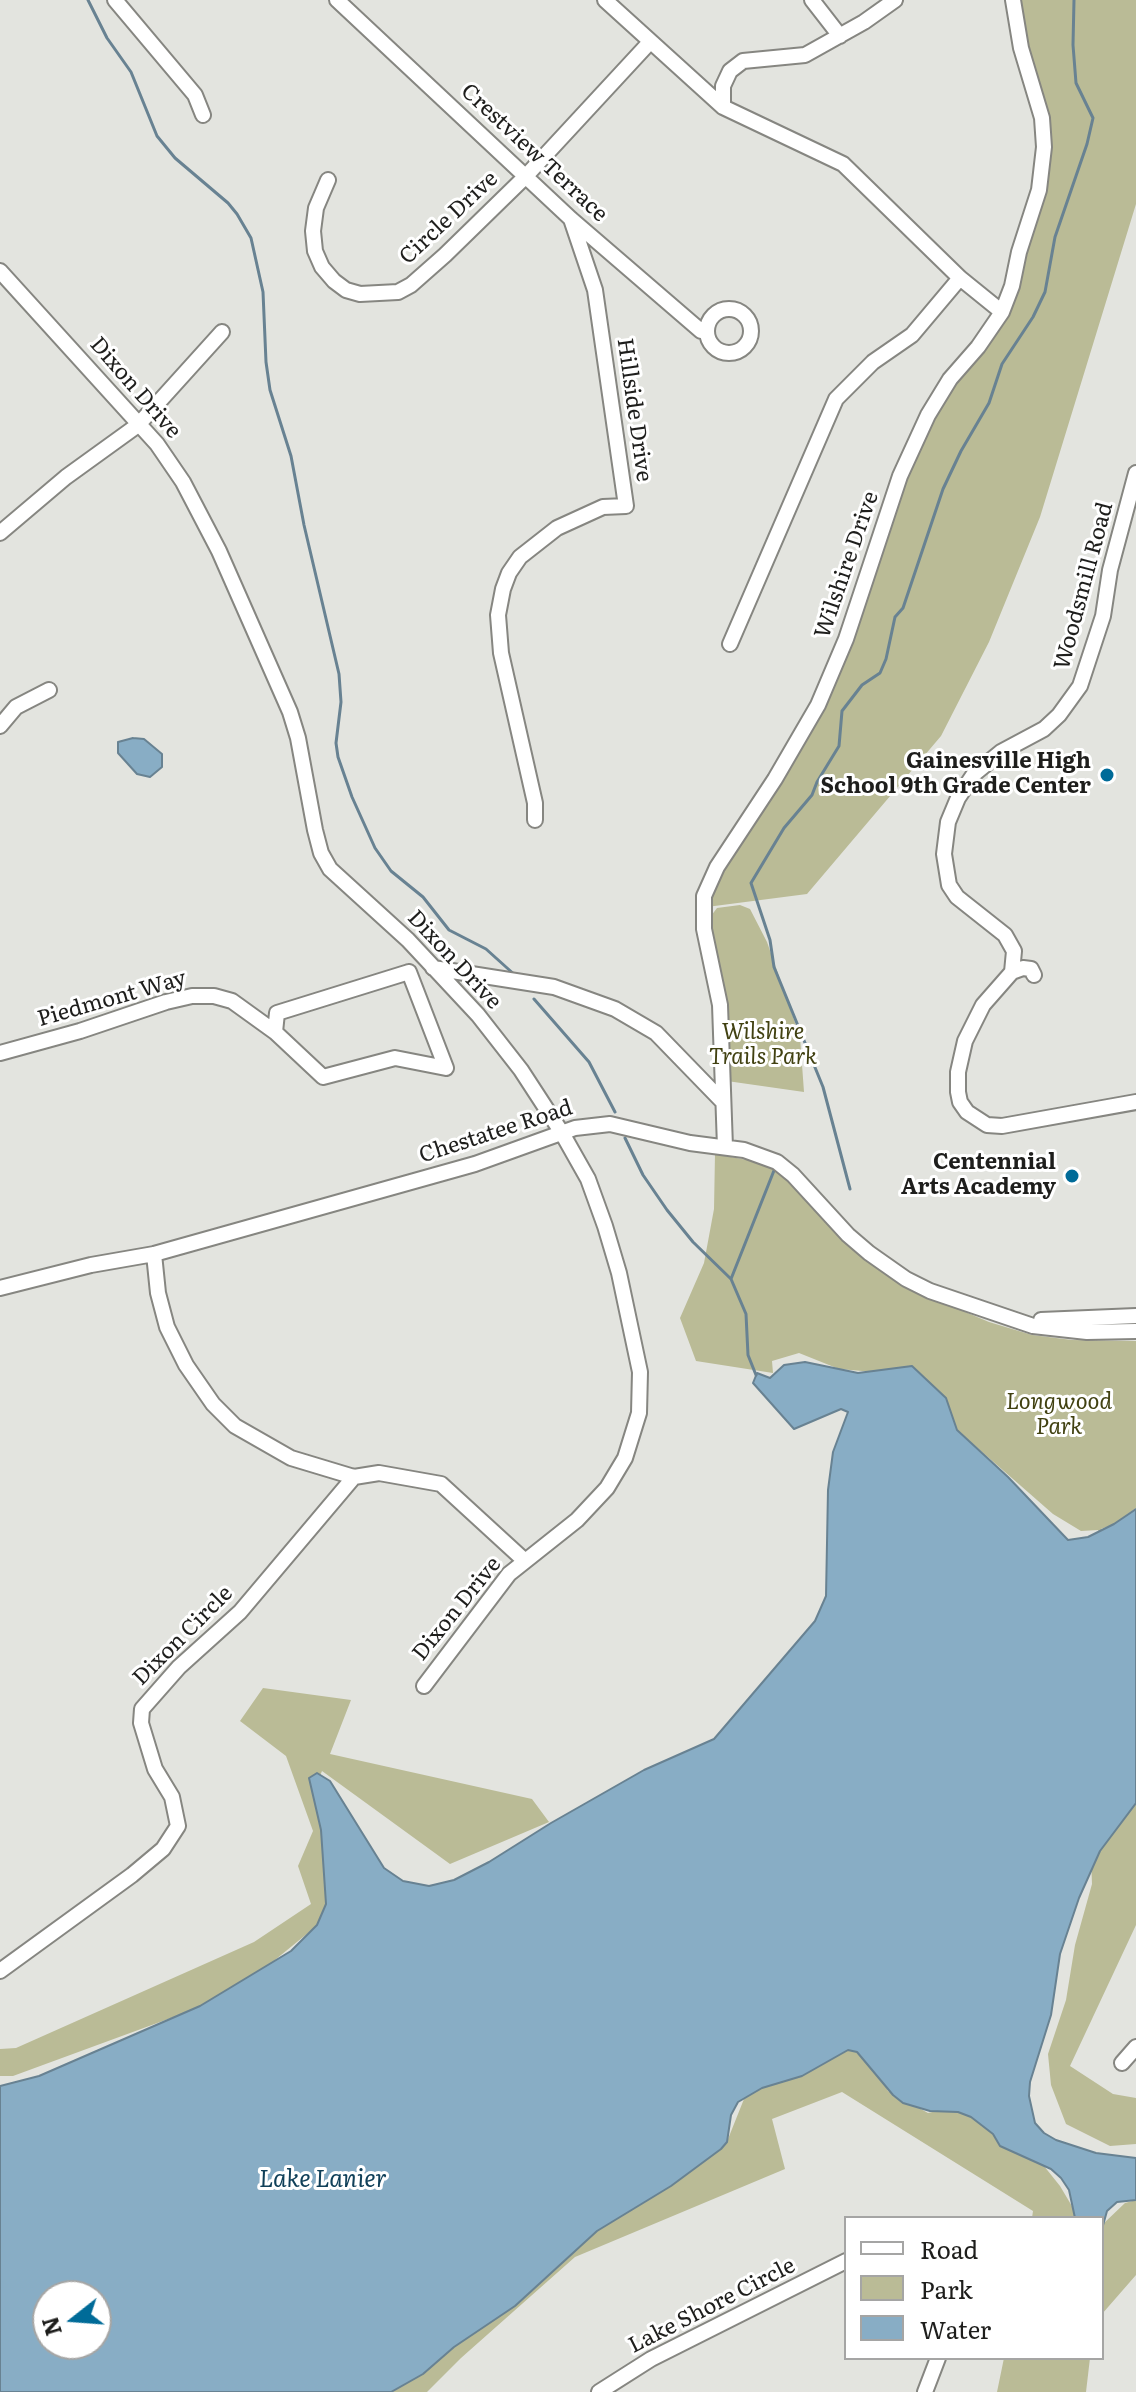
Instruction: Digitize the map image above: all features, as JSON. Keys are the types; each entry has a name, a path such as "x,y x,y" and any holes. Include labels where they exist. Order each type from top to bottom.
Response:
{"street":[{"path":"115,0 195,95 203,115"},
{"name":"Crestview Terrace","path":"337,0 571,219 701,331 706,332"},
{"path":"605,0 723,107 843,164 960,278 1002,312"},
{"path":"812,0 840,36"},
{"path":"723,107 723,86 730,71 743,61 805,55 895,0"},
{"name":"Wilshire Drive","path":"725,1147 720,1005 703,913 709,883 818,705 846,639 900,476 928,415 950,379 978,347 1002,312 1012,286 1019,252 1039,190 1044,147 1042,118 1021,48 1013,0"},
{"name":"Circle Drive","path":"328,180 316,208 313,231 315,251 322,267 346,290 360,294 398,292 411,285 526,176 650,42"},
{"name":"Hillside Drive","path":"535,820 535,803 501,653 498,615 503,589 520,557 557,528 603,507 626,506 595,290 571,219"},
{"name":"Dixon Drive","path":"0,271 157,444 183,482 277,680 298,738 321,853 330,869 408,940 478,1015 521,1070 588,1179 609,1237 637,1350 641,1395 639,1413 625,1458 607,1488 577,1520 509,1574 424,1686"},
{"path":"730,644 836,399 873,362 912,335 960,278"},
{"path":"0,533 66,477 138,425 222,332"},
{"name":"Woodsmill Road","path":"1012,972 1014,951 1009,940 963,903 949,885 944,854 948,822 958,798 980,767 1044,729 1059,715 1080,686 1103,616 1110,570 1136,473"},
{"path":"0,726 16,707 49,690"},
{"path":"433,968 554,987 615,1009 656,1033 723,1102"},
{"path":"1034,975 1031,969 1012,972 983,1005 965,1041 958,1072 958,1092 967,1112 987,1125 1002,1126 1130,1103"},
{"name":"Piedmont Way","path":"0,1053 80,1031 156,1005 192,996 214,996 232,1001 272,1027 275,1032 323,1077 395,1058 446,1068 409,972 277,1013 275,1032"},
{"name":"Chestatee Road","path":"0,1288 91,1265 154,1254 475,1164 575,1128 610,1124 690,1143 756,1154 777,1162 812,1194 848,1235 906,1279 930,1291 1009,1319"},
{"path":"154,1254 158,1293 167,1327 186,1365 213,1404 235,1426 291,1458 354,1477 379,1473 441,1484 525,1561"},
{"path":"1009,1319 1136,1316"},
{"path":"1009,1319 1033,1326 1087,1332 1136,1331"},
{"name":"Dixon Circle","path":"0,1971 163,1849 178,1826 172,1797 155,1769 141,1723 142,1709 179,1667 240,1612 354,1477"},
{"path":"1122,2063 1136,2047"},
{"name":"Lake Shore Circle","path":"599,2392 651,2359 844,2262"},
{"path":"925,2392 937,2360"}],"green space":[{"path":"1013,0 1136,0 1136,204 1040,517 989,642 941,736 807,894 699,908 798,741 852,621 927,403 997,317 1047,145"},
{"name":"Wilshire Trails Park","path":"740,905 750,909 767,942 800,1037 804,1092 727,1081 708,926 717,908"},
{"name":"Longwood Park","path":"715,1154 763,1163 782,1173 862,1257 896,1281 930,1297 989,1322 1032,1335 1072,1340 1136,1341 1136,1508 1114,1524 1101,1529 1112,1555 1109,1557 1098,1530 1081,1531 1053,1514 957,1430 946,1398 912,1366 874,1372 839,1369 799,1353 772,1361 773,1373 696,1361 680,1318 704,1263 714,1209"},
{"path":"263,1688 351,1700 330,1754 532,1799 549,1822 450,1864 322,1771 314,1790 334,1892 319,1924 270,1964 209,2004 13,2076 0,2076 0,2049 16,2048 254,1942 311,1904 298,1866 313,1831 286,1756 240,1721"},
{"path":"1136,1795 1136,1925 1070,2066 1113,2094 1136,2098 1136,2144 1110,2146 1066,2124 1051,2085 1048,2054 1066,2000 1075,1945 1092,1884 1090,1832"},
{"path":"859,2037 888,2091 928,2113 979,2101 1036,2156 1060,2186 1078,2216 1032,2216 1033,2211 842,2092 772,2119 785,2169 575,2257 427,2392 353,2392 728,2139 746,2094"},
{"path":"1136,2200 1136,2275 1104,2312 1104,2223 1125,2203"},
{"path":"1004,2360 1090,2360 1086,2392 997,2392"}],"water":[{"path":"144,739 162,754 162,767 150,777 137,774 118,753 118,742"},
{"name":"Lake Lanier","path":"805,1362 858,1373 912,1366 946,1398 957,1430 1008,1477 1068,1540 1088,1537 1136,1509 1136,1803 1100,1851 1079,1898 1060,1954 1051,2015 1030,2082 1029,2096 1035,2123 1056,2140 1096,2153 1136,2158 1136,2200 1117,2202 1107,2211 1104,2222 1104,2216 1075,2216 1069,2190 1051,2169 1000,2146 993,2134 971,2117 903,2103 857,2052 848,2050 802,2076 762,2088 738,2102 731,2115 727,2142 721,2149 671,2186 597,2231 515,2306 454,2347 423,2374 391,2392 0,2392 0,2086 39,2076 200,2006 291,1951 317,1925 326,1904 321,1830 309,1778 317,1773 330,1781 384,1868 403,1881 429,1886 454,1880 644,1770 714,1739 815,1621 826,1596 828,1490 833,1452 848,1412 841,1409 794,1429 753,1383 757,1373 770,1378 784,1365"}],"waterway":[{"path":"88,0 107,38 131,72 157,136 175,158 228,203 251,238 263,292 270,390 291,456 339,674 341,702 336,743 352,797 375,848 391,871 423,897 449,930 486,949 516,976"},
{"path":"850,1189 823,1087 774,967 770,940 751,883 784,828 812,795 839,746 842,711 862,685 880,673 895,617 903,608 943,489 989,403 1002,364 1033,317 1045,292 1055,237 1093,118 1076,83 1074,0"},
{"path":"534,999 589,1062 615,1112"},
{"path":"625,1138 643,1175 667,1210 693,1242 731,1279 746,1314 748,1355 756,1375"},
{"path":"731,1279 775,1168"}],"place":[{"name":"Gainesville High School 9th Grade Center","path":"1107,775"},
{"name":"Centennial Arts Academy","path":"1072,1176"}]}
